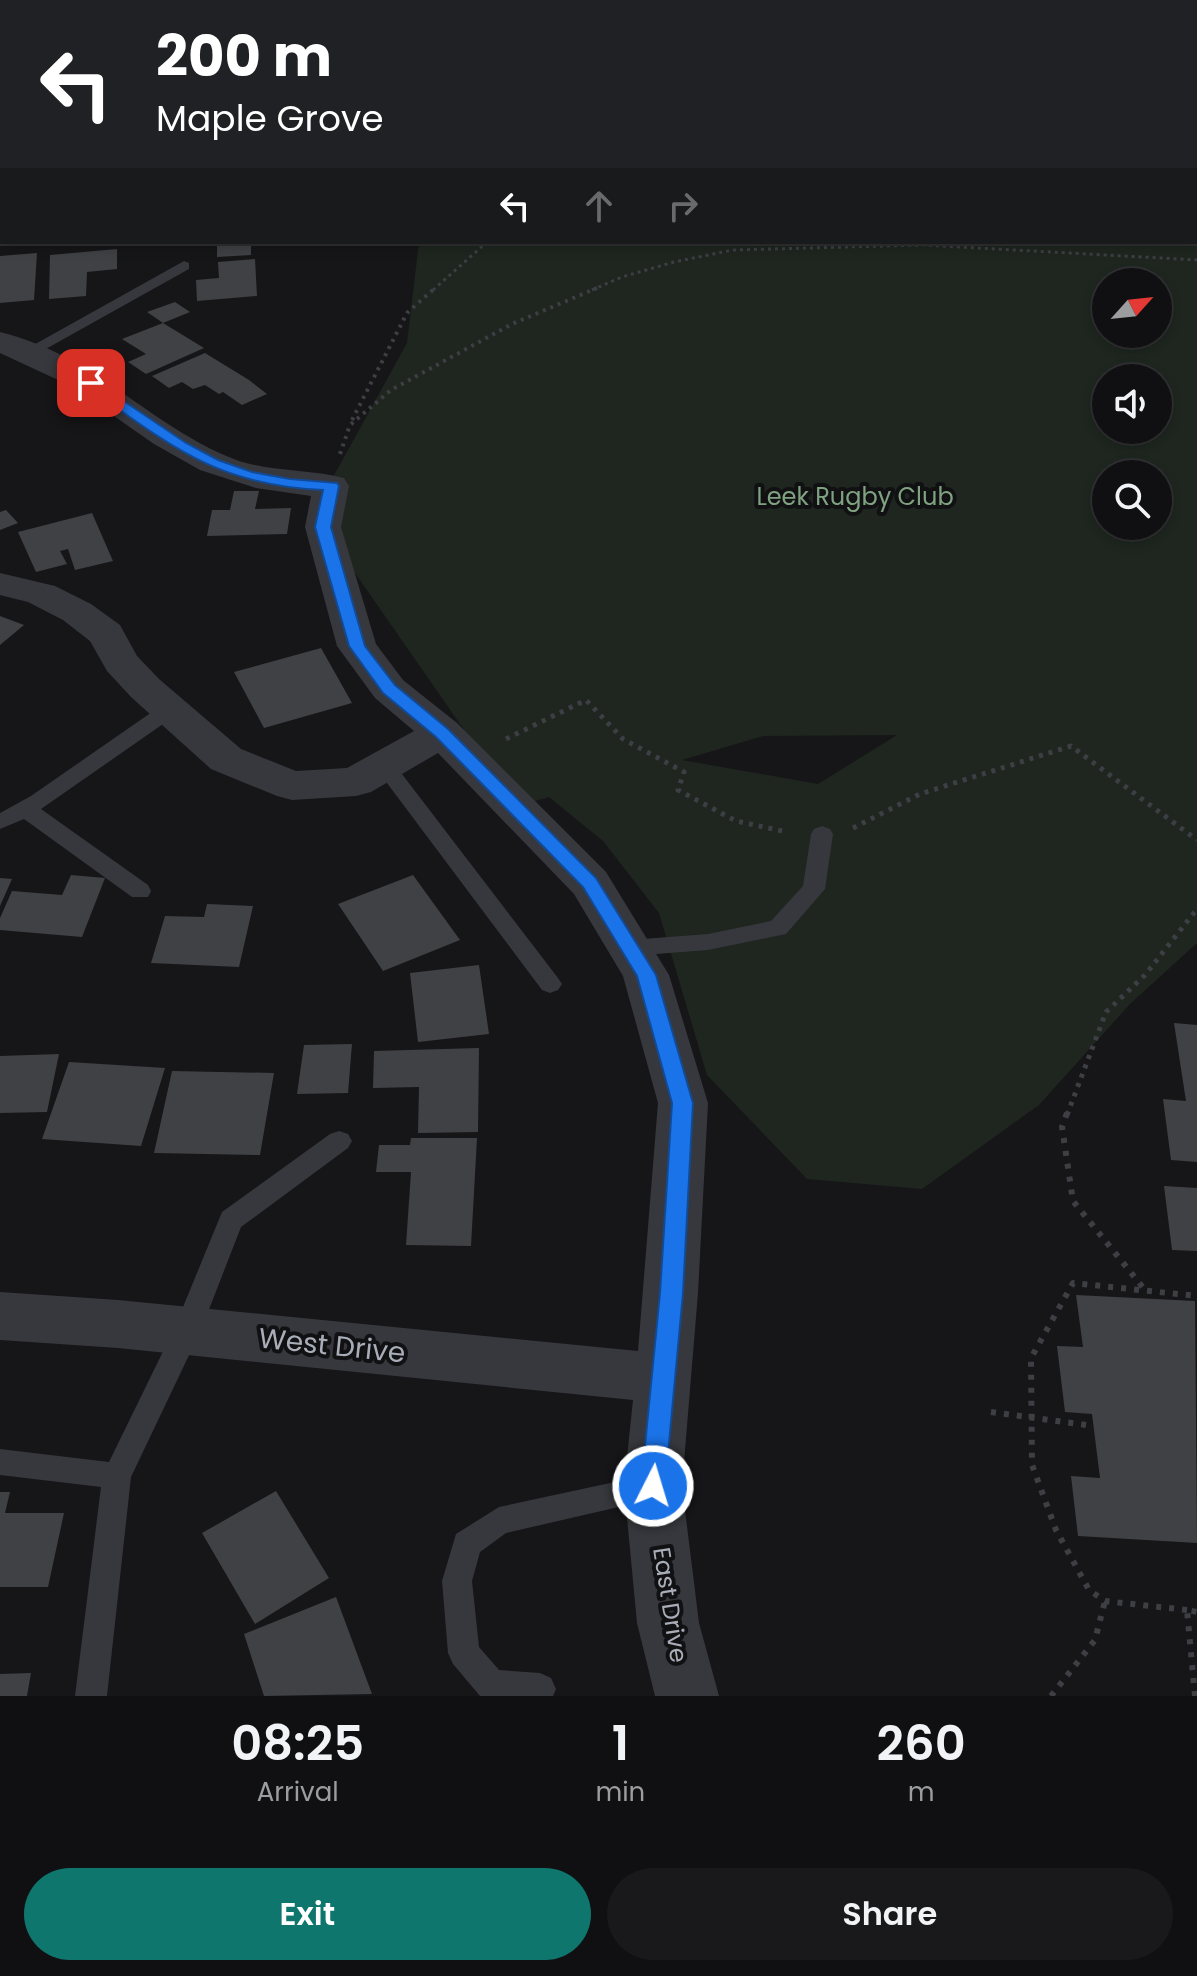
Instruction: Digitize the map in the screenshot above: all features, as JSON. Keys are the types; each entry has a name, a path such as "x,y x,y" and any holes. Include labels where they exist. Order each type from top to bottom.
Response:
{"street":[{"path":"15,347 91,383 180,446 213,463 249,476 290,484 331,486"},
{"name":"East Drive","path":"331,486 323,527 357,646 389,689 456,745 590,883 646,975 683,1103 671,1293 653,1486 668,1623 687,1696"},
{"path":"0,584 41,594 77,612 106,634 121,662 169,710 226,759 292,786 356,782 385,766 456,745"},
{"name":"West Drive","path":"0,1316 187,1330 663,1378"}],"lane":[{"path":"15,347 184,266"},
{"path":"0,822 25,809 169,710"},
{"path":"385,766 550,984"},
{"path":"25,809 140,891"},
{"path":"630,948 708,942 778,928 814,889 822,834"},
{"path":"91,1696 117,1476 187,1330 231,1220 339,1141"},
{"path":"0,1462 117,1476"},
{"path":"540,1689 491,1685 464,1653 457,1581 467,1544 499,1521 653,1486"}],"path":[{"path":"331,486 350,425 407,313 485,244"},
{"path":"350,425 391,390 512,324 622,277 733,250 923,245 1197,260"},
{"path":"456,745 586,700 623,739 684,772 678,790 736,821 788,832 822,834 858,828 920,794 1071,746 1197,840"},
{"path":"1146,1290 1073,1201 1062,1127 1106,1012 1145,975 1197,909"},
{"path":"1197,1296 1073,1283 1031,1358 1032,1465 1056,1530 1089,1590 1105,1601 1197,1612"},
{"path":"991,1412 1086,1425"},
{"path":"1051,1696 1095,1640 1105,1601"},
{"path":"1187,1610 1195,1696"}],"green space":[{"name":"Leek Rugby Club","path":"419,244 1197,244 1197,943 1130,1004 1039,1105 922,1189 807,1179 707,1075 659,913 603,841 549,797 517,806 323,527 332,479 407,343","holes":["897,735 818,784 682,760 763,736"]}],"building":[{"path":"217,244 251,244 251,255 217,257"},
{"path":"117,249 117,269 87,272 86,296 49,299 50,255"},
{"path":"37,253 34,300 0,303 0,256"},
{"path":"255,259 257,296 197,301 196,280 219,278 218,262"},
{"path":"175,302 190,312 163,323 147,312"},
{"path":"163,323 204,348 146,374 128,362 146,354 122,339"},
{"path":"205,353 267,394 242,405 223,392 219,394 205,385 193,389 182,382 169,388 152,376"},
{"path":"234,491 259,491 255,509 291,508 287,534 207,536 212,510 230,510"},
{"path":"6,510 18,523 0,530 0,512"},
{"path":"92,513 113,561 75,570 68,549 60,551 67,564 36,572 18,532"},
{"path":"0,616 24,625 0,645"},
{"path":"321,648 352,703 264,728 234,672"},
{"path":"71,875 105,878 82,937 0,930 0,918 12,891 62,895"},
{"path":"413,875 460,940 383,971 338,904"},
{"path":"0,878 12,879 0,906"},
{"path":"207,904 253,906 239,967 151,963 165,916 204,917"},
{"path":"479,965 489,1034 418,1042 410,973"},
{"path":"1174,1023 1197,1025 1197,1162 1171,1160 1163,1099 1186,1101"},
{"path":"352,1044 348,1093 297,1094 304,1045"},
{"path":"479,1048 478,1132 418,1133 419,1087 373,1088 374,1051"},
{"path":"59,1054 47,1112 0,1113 0,1056"},
{"path":"69,1062 165,1068 141,1146 42,1139"},
{"path":"172,1071 274,1073 260,1155 154,1153"},
{"path":"411,1138 477,1138 471,1246 406,1245 411,1172 376,1172 379,1145 410,1145"},
{"path":"1164,1186 1197,1188 1197,1251 1172,1250"},
{"path":"1076,1295 1195,1301 1197,1543 1078,1536 1071,1476 1100,1478 1092,1414 1065,1412 1057,1346 1083,1347"},
{"path":"276,1491 329,1578 255,1624 202,1533"},
{"path":"0,1492 10,1492 5,1513 64,1513 48,1587 0,1587"},
{"path":"336,1597 372,1694 264,1696 244,1634"},
{"path":"31,1673 27,1696 0,1696 0,1674"}],"route":[{"path":"91,383 180,446 213,463 249,476 290,484 331,486 323,527 357,646 389,689 442,733 590,883 646,975 683,1103 671,1293 653,1486"}]}
